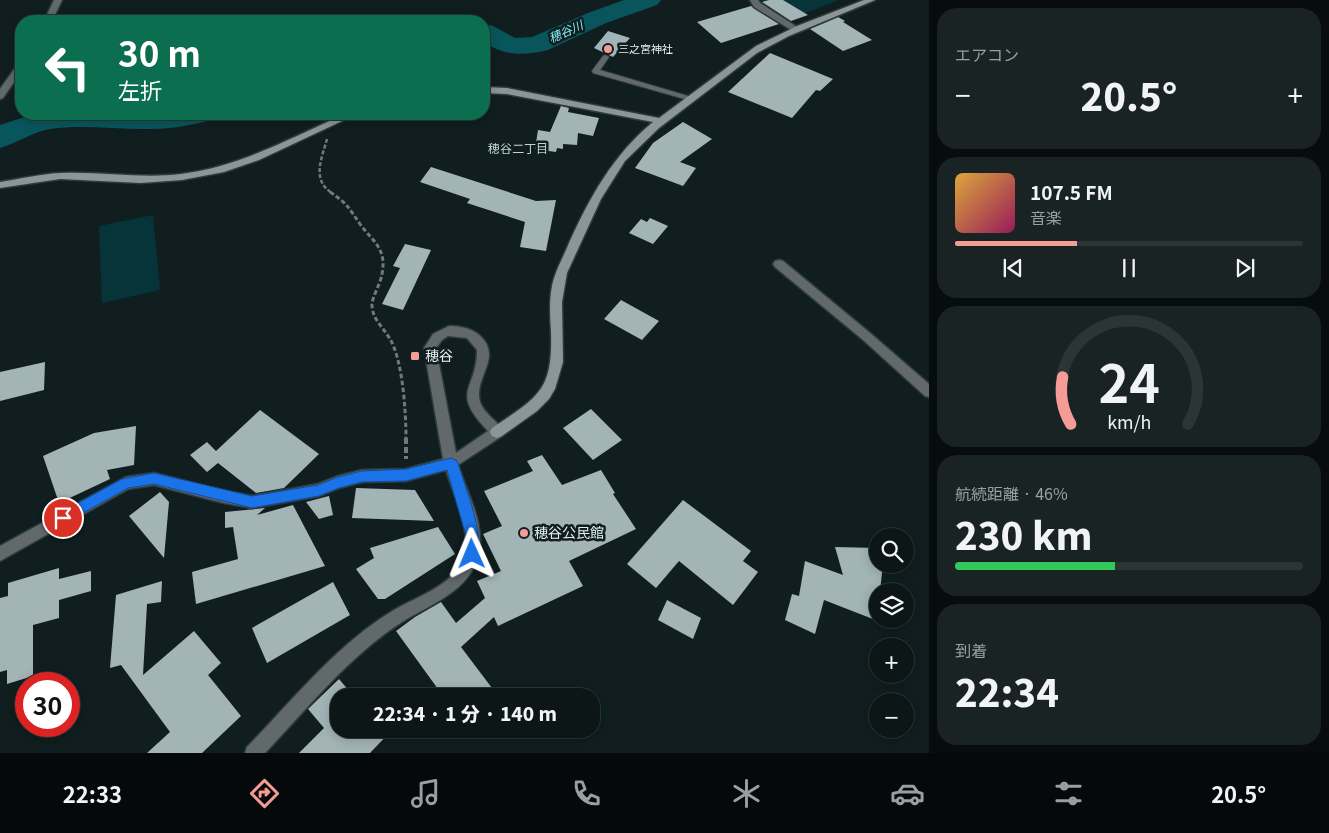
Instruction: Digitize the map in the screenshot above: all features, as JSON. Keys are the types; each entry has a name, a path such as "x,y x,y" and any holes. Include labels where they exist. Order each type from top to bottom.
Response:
{"street":[{"path":"51,15 58,0"},
{"path":"754,0 757,5 796,29"},
{"path":"0,553 126,483 154,479 252,502 319,490 338,482 362,476 406,475 451,463 537,403 550,389 556,367 555,319 561,274 601,188 630,149 661,121 759,48 796,29 871,0"},
{"path":"0,96 15,75"},
{"path":"490,90 507,91 661,121"},
{"path":"0,184 60,176 142,180 182,177 224,169 256,158 339,120"},
{"path":"779,264 866,336 929,392"},
{"path":"253,753 316,685 351,653 390,621 433,599 465,572 472,554 473,536 451,463 430,348 440,334 456,331 468,334 482,345 485,355 474,390 473,400 479,412 497,432"}],"lane":[{"path":"605,57 596,71 692,98"}],"path":[{"path":"330,124 318,175 329,193 343,199 353,208 360,223 374,239 383,257 383,279 371,304 377,323 390,339 400,372 406,423 406,475"}],"shaded area":[{"path":"761,0 839,0 790,19"},
{"path":"153,215 160,290 102,303 99,226"}],"building":[{"path":"783,0 808,15 791,21 762,2"},
{"path":"751,6 779,24 721,43 697,22"},
{"path":"838,17 872,40 843,51 810,29"},
{"path":"608,31 630,38 613,57 594,48"},
{"path":"770,53 833,79 820,91 816,90 792,118 728,92"},
{"path":"561,106 569,108 568,112 599,118 593,136 578,133 577,145 563,144 563,149 557,148 556,152 535,149 538,130 550,132"},
{"path":"683,122 712,139 680,162 696,168 683,186 635,168 653,143"},
{"path":"431,167 536,201 556,200 546,251 520,247 525,222 467,203 470,199 420,182"},
{"path":"650,218 668,226 653,244 629,233 641,219 647,222"},
{"path":"405,244 431,250 403,310 382,304 400,268 393,266"},
{"path":"621,300 659,321 642,340 604,319"},
{"path":"45,362 44,390 0,401 0,372"},
{"path":"591,409 622,440 593,460 563,428"},
{"path":"260,410 319,454 284,488 256,493 218,463 207,472 190,455 207,442 216,451"},
{"path":"136,426 134,465 107,470 110,479 59,503 43,456 94,433"},
{"path":"542,455 562,485 601,470 615,493 613,494 636,529 569,561 583,586 498,626 494,617 461,647 492,688 437,688 396,631 441,602 456,623 485,598 477,581 501,571 483,534 502,526 484,491 533,471 527,461"},
{"path":"356,488 415,490 434,521 352,518"},
{"path":"160,492 169,502 164,558 129,516"},
{"path":"329,496 333,515 319,519 306,502"},
{"path":"683,500 751,551 743,561 758,572 733,605 679,561 656,588 627,564"},
{"path":"293,505 325,566 196,604 192,572 238,559 233,527 225,528 225,512 265,508 257,515"},
{"path":"438,527 455,554 385,599 378,599 356,569 374,558 370,548"},
{"path":"835,547 869,548 869,573 882,573 881,583 869,583 869,618 824,600 815,634 785,620 792,594 799,596 805,561 843,575"},
{"path":"59,568 59,579 91,571 91,591 59,600 59,618 33,625 33,672 15,672 15,682 7,684 7,670 0,672 0,598 8,596 8,583"},
{"path":"162,581 161,602 147,604 143,675 194,631 221,663 208,675 241,716 202,753 147,753 170,732 121,665 110,668 116,595"},
{"path":"333,582 350,615 267,663 252,628"},
{"path":"667,600 701,618 693,639 658,620"},
{"path":"339,679 347,688 330,688 330,738 384,738 370,753 299,753 324,728 308,709"}],"waterway":[{"name":"穂谷川","path":"490,35 508,45 521,47 539,44 597,18 648,0"},
{"name":"穂谷川","path":"0,138 16,129 50,120"},
{"name":"穂谷川","path":"142,120 157,120"}],"place":[{"name":"三之宮神社","path":"608,49"},
{"name":"穂谷","path":"415,356"},
{"name":"穂谷公民館","path":"524,533"}],"district":[{"name":"穂谷二丁目","path":"518,149"}],"route":[{"path":"63,518 126,483 154,479 224,497 252,502 319,490 338,482 362,476 406,475 451,463 473,536 472,554"}]}
